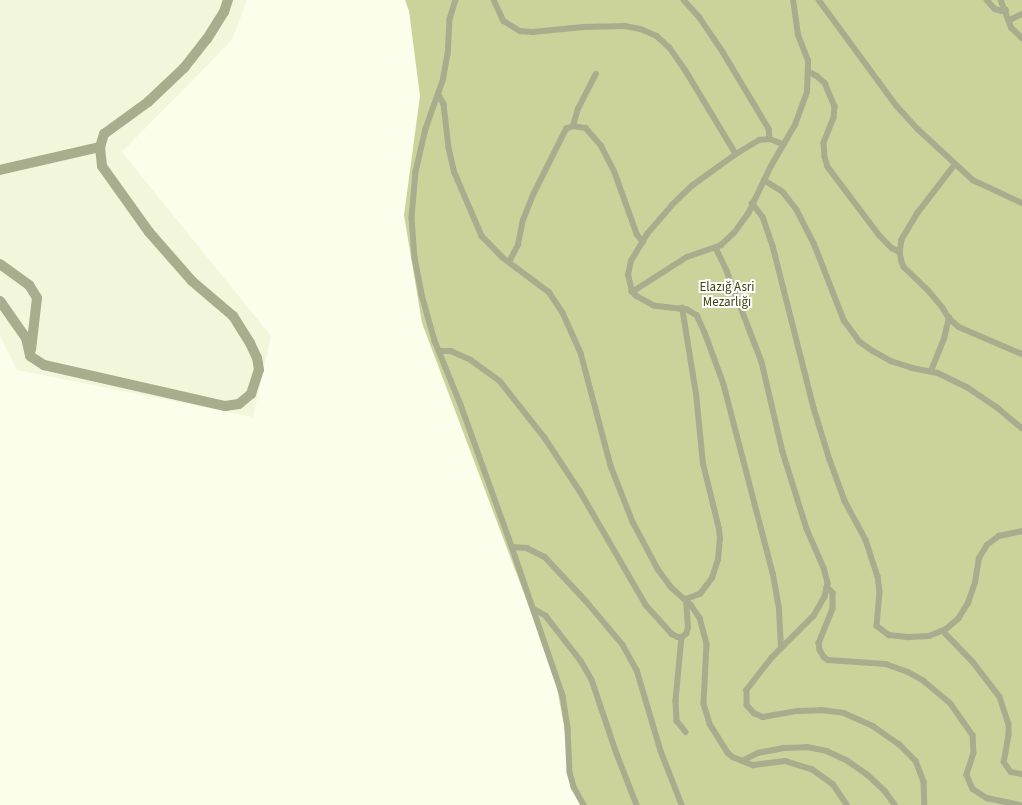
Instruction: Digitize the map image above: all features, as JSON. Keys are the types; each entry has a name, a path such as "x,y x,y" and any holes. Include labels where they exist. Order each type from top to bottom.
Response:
{"street":[{"path":"0,301 26,338 30,356 44,365 225,406 239,404 251,394 259,370 257,358 250,343 233,316 192,281 149,232 102,166 100,147 104,134 148,102 184,68 207,39 224,12 228,0"},
{"path":"0,170 100,147"},
{"path":"0,264 29,285 37,298 30,356"}],"lane":[{"path":"456,0 450,20 447,66 421,149 413,196 412,218 418,276 428,318 439,351 461,405 534,609 563,696 568,729 570,772 574,787 584,805"},
{"path":"494,0 504,21 520,31 533,32 583,27 625,26 641,28 657,36 670,48 682,65 736,154"},
{"path":"684,0 704,24 723,52 768,129 770,139"},
{"path":"632,292 688,257 716,248 734,233 745,219 783,144 795,125 805,101 809,72 808,61 795,25 793,0"},
{"path":"818,0 897,106 918,129 941,149 955,165 973,180 1022,203"},
{"path":"987,0 995,9 1002,11 1006,10"},
{"path":"1001,0 1012,28 1022,38"},
{"path":"1010,20 1022,14"},
{"path":"809,72 824,83 835,106 834,118 824,143 824,157 828,167 880,236 892,248 900,252"},
{"path":"573,126 578,109 596,74"},
{"path":"439,95 444,104 449,148 459,185 482,236 496,252 549,292 570,326 581,353 611,466 626,505 658,569 671,587 686,599 700,618 706,635 703,697 705,712 728,753 753,765 785,761 803,765 827,778 839,791 847,805"},
{"path":"509,262 518,245 523,220 534,193 566,130 573,126 586,128 601,145 617,177 637,234 643,242"},
{"path":"781,648 777,592 723,384 697,316 682,308 654,306 641,300 632,292 628,280 628,270 643,242 671,206 693,185 736,154 760,140 770,139 783,144"},
{"path":"955,165 918,213 902,240 900,252 904,267 943,308 949,318 966,331 1022,354"},
{"path":"764,180 783,192 797,210 814,244 844,320 853,334 866,346 891,361 912,368 944,375 983,397 1022,428"},
{"path":"752,203 763,218 773,246 814,408 830,460 845,501 866,540 878,576 880,592 877,626 889,635 909,637 929,636 943,631 958,619 968,603 975,583 979,558 987,545 999,536 1022,531"},
{"path":"716,248 727,270 762,362 770,404 783,452 807,529 824,568 827,587 822,604 814,616 781,648 747,690 746,700 750,710 763,716 798,711 821,710 844,713 864,721 892,739 916,761 924,782 925,805"},
{"path":"682,308 696,394 703,464 719,529 720,539 718,560 712,578 700,594 686,599"},
{"path":"931,371 944,339 949,318"},
{"path":"439,351 451,352 471,360 491,373 500,382 545,438 580,491 646,605 672,634 678,638 682,637"},
{"path":"512,547 527,548 545,557 586,601 626,649 637,670 657,738 682,805"},
{"path":"827,587 833,594 833,609 819,643 820,650 824,657 828,660 886,664 908,672 924,681 951,704 973,735 974,753 968,766 967,775 973,789 988,798 1019,805"},
{"path":"686,599 688,631 682,637 676,701 677,722 686,732"},
{"path":"534,609 546,616 581,661 592,680 617,754 637,805"},
{"path":"943,631 973,662 1000,697 1007,713 1009,724 1009,735 1004,762 1011,772 1022,774"},
{"path":"742,761 758,753 784,748 807,747 822,750 837,755 858,768 885,791 895,805"}],"shaded area":[{"path":"0,0 247,0 232,40 122,152 271,336 253,417 17,370 0,336"}],"green space":[{"name":"Elazığ Asri Mezarlığı","path":"405,0 1022,0 1022,805 582,805 577,794 554,673 422,323 404,215 420,96 409,11"}]}
